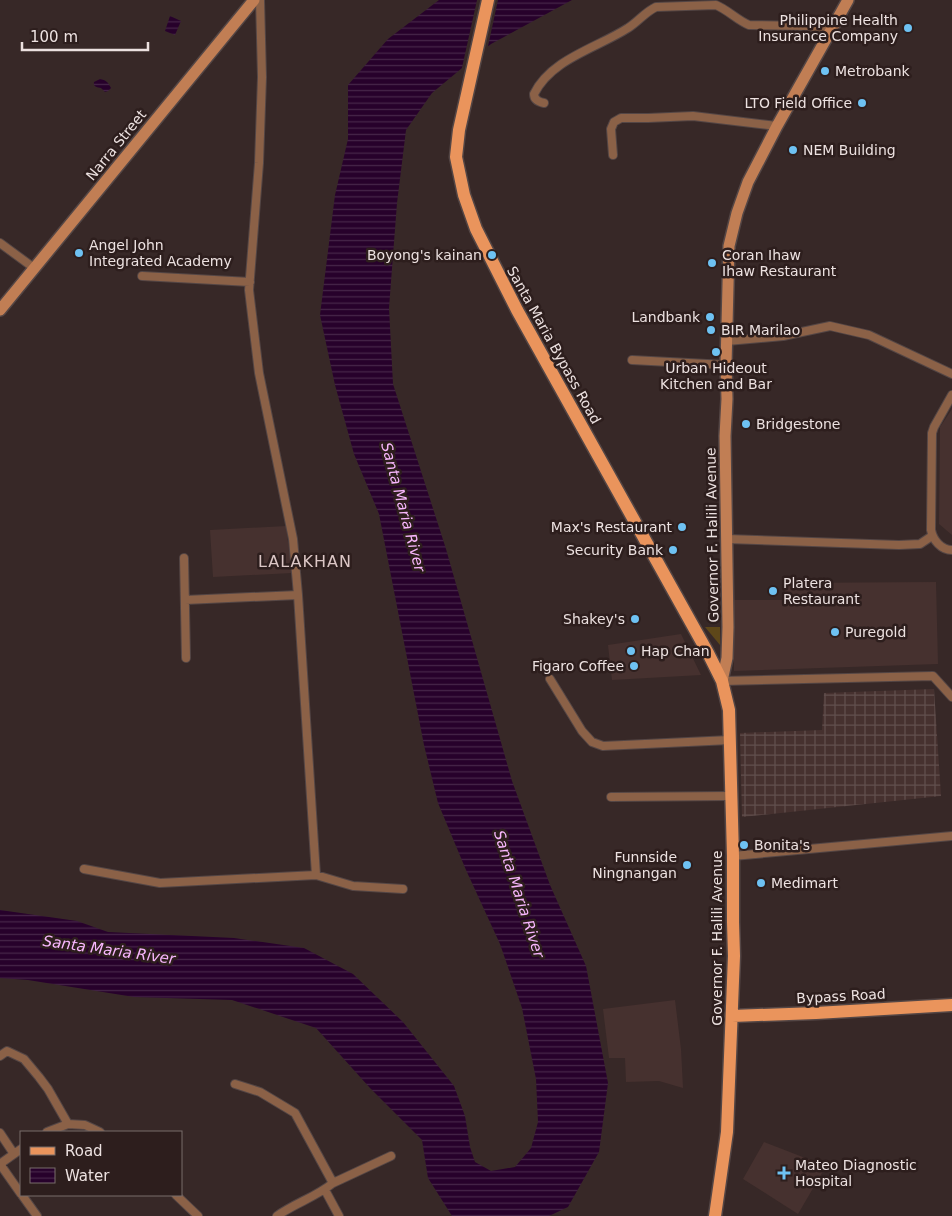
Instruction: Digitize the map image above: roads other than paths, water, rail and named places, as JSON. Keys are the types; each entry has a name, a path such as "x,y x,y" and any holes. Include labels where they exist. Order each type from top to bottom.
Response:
{"main road":[{"name":"Narra Street","path":"0,310 254,0"},
{"name":"Santa Maria Bypass Road","path":"488,0 458,130 456,157 464,195 476,229 517,310 722,681"},
{"name":"Governor F. Halili Avenue","path":"715,1216 727,1132 734,956 729,710 722,681 727,658 725,436 729,246 737,213 748,182 777,126 848,0"},
{"name":"Bypass Road","path":"732,1016 952,1005"}],"street":[{"path":"260,0 262,77 259,163 249,290 259,373 293,539 316,875"},
{"path":"544,104 534,98 534,94 544,78 554,69 596,44 626,30 649,10 656,7 716,5 742,22 749,24 808,26 832,29"},
{"path":"613,155 610,129 614,122 621,118 693,116 777,126"},
{"path":"0,243 34,268"},
{"path":"142,276 250,282"},
{"path":"727,341 783,336 830,326 869,335 952,374"},
{"path":"632,360 726,365"},
{"path":"952,395 932,433 931,466 932,536 940,545 948,550 952,550"},
{"path":"727,539 899,545 920,544 932,536"},
{"path":"184,558 186,658"},
{"path":"185,600 298,595"},
{"path":"722,681 933,676 952,697"},
{"path":"550,679 582,731 592,742 603,746 730,740"},
{"path":"612,797 731,796"},
{"path":"733,856 952,836"},
{"path":"84,869 160,883 316,875 352,886 402,889"},
{"path":"0,1056 6,1051 24,1059 48,1089 68,1124"},
{"path":"235,1084 260,1092 295,1113 334,1183"},
{"path":"50,1131 68,1124 86,1125 98,1131"},
{"path":"0,1133 14,1154"},
{"path":"20,1150 0,1164 20,1191"},
{"path":"277,1216 325,1190 334,1183 391,1156"},
{"path":"325,1190 339,1216"},
{"path":"23,1196 37,1216"},
{"path":"177,1196 198,1216"}],"water":[{"name":"Santa Maria River","path":"439,0 572,0 491,44 432,93 406,130 397,203 389,308 393,384 446,549 512,781 550,885 586,966 608,1083 599,1152 568,1207 549,1216 452,1216 428,1178 422,1140 370,1088 316,1028 232,1000 134,997 28,980 0,978 0,910 77,921 108,932 234,938 304,948 353,974 403,1022 454,1086 465,1116 470,1147 475,1162 491,1171 515,1167 531,1148 538,1122 536,1079 522,1008 500,944 438,803 424,745 379,514 354,454 335,385 320,315 335,195 348,139 348,85 388,39"},
{"path":"170,16 181,21 175,35 165,31"},
{"path":"100,79 109,84 111,88 108,91 105,92 95,86 94,82"}],"place":[{"name":"Philippine Health Insurance Company","path":"908,28"},
{"name":"Metrobank","path":"825,71"},
{"name":"LTO Field Office","path":"862,103"},
{"name":"NEM Building","path":"793,150"},
{"name":"Angel John Integrated Academy","path":"79,253"},
{"name":"Boyong's kainan","path":"492,255"},
{"name":"Coran Ihaw Ihaw Restaurant","path":"712,263"},
{"name":"Landbank","path":"710,317"},
{"name":"BIR Marilao","path":"711,330"},
{"name":"Urban Hideout Kitchen and Bar","path":"716,352"},
{"name":"Bridgestone","path":"746,424"},
{"name":"Max's Restaurant","path":"682,527"},
{"name":"Security Bank","path":"673,550"},
{"name":"Platera Restaurant","path":"773,591"},
{"name":"Shakey's","path":"635,619"},
{"name":"Puregold","path":"835,632"},
{"name":"Hap Chan","path":"631,651"},
{"name":"Figaro Coffee","path":"634,666"},
{"name":"Bonita's","path":"744,845"},
{"name":"Funnside Ningnangan","path":"687,865"},
{"name":"Medimart","path":"761,883"},
{"name":"Mateo Diagnostic Hospital","path":"784,1173"}],"district":[{"name":"LALAKHAN","path":"305,561"}]}
